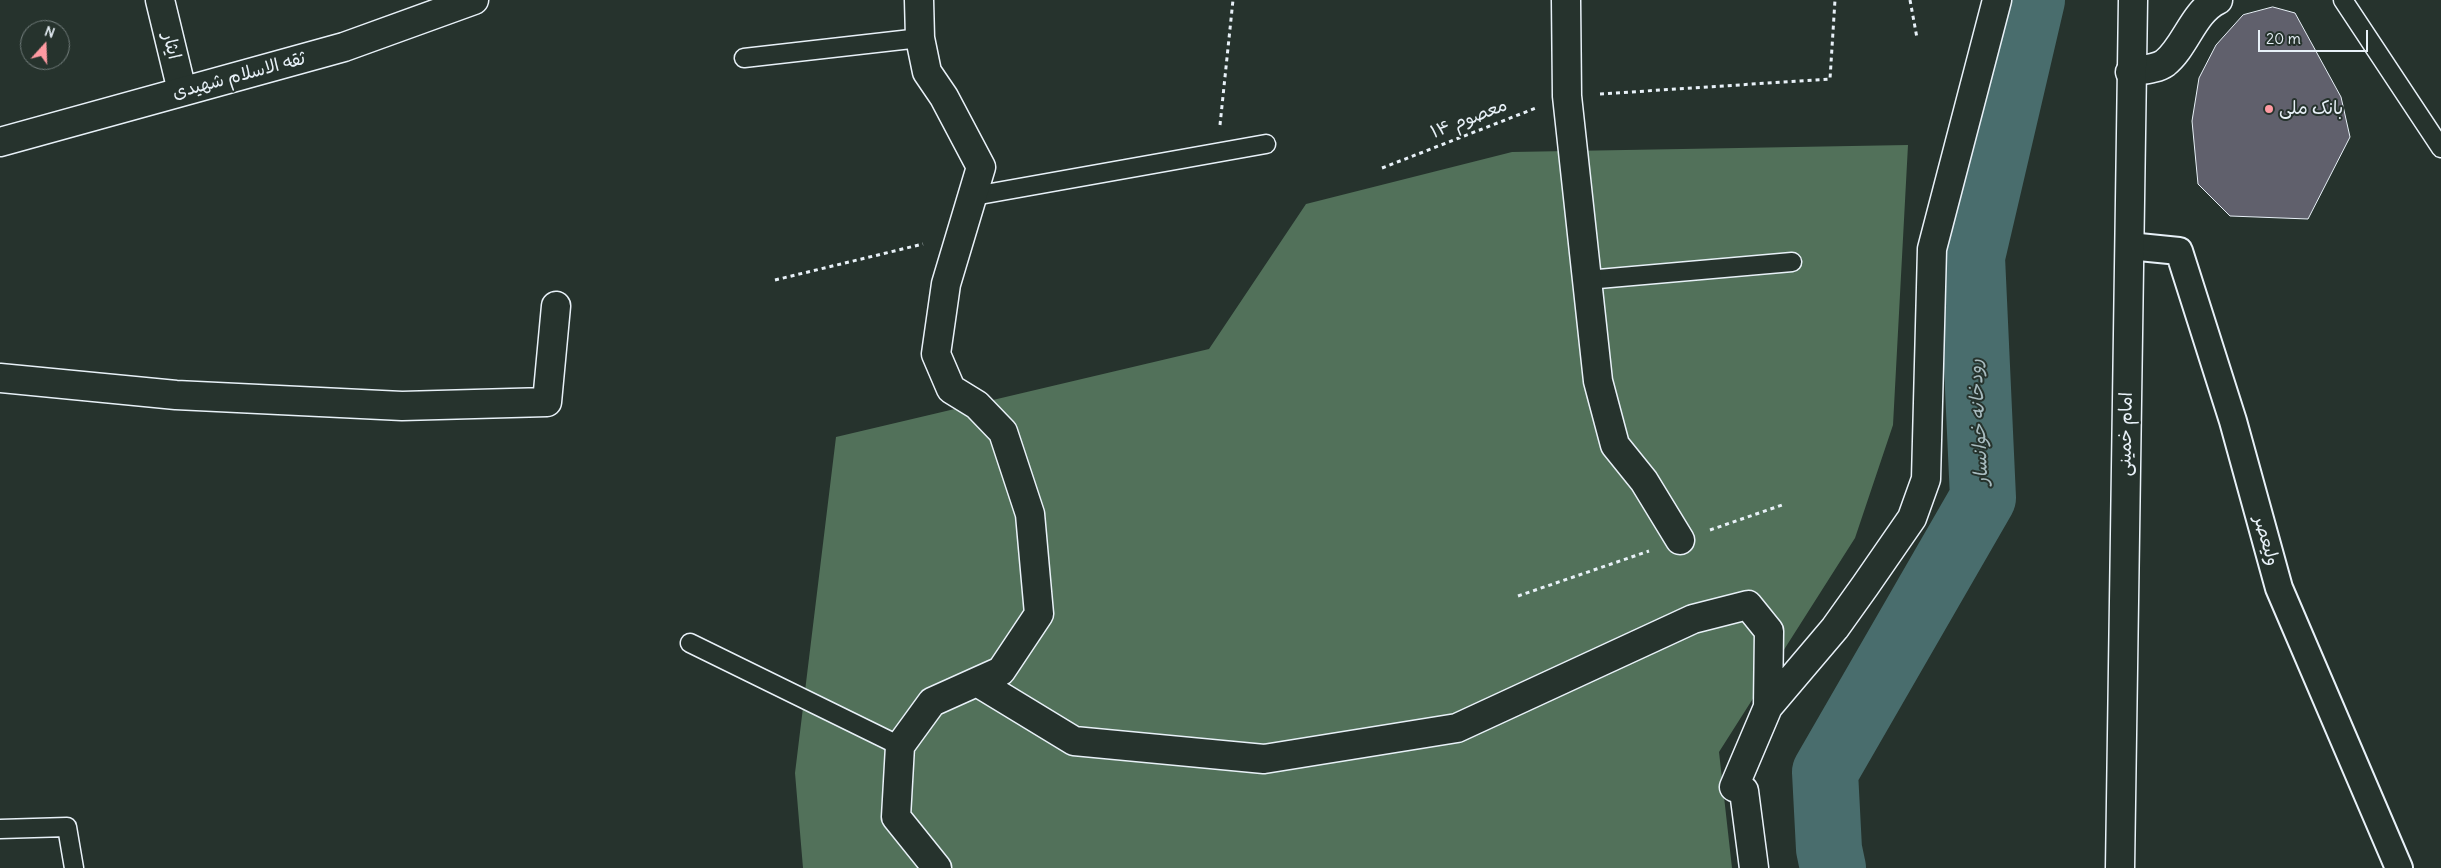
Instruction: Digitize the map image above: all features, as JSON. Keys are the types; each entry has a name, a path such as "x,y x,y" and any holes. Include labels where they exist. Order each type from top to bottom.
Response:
{"street":[{"name":"ایثار","path":"160,0 182,92"},
{"name":"ثقه الاسلام شهیدی","path":"0,142 344,48 474,0"},
{"path":"919,0 920,38 927,72 944,97 981,167 974,196 946,284 936,354 951,389 977,405 1003,432 1030,514 1039,614 1001,671 932,702 900,746 896,817 937,868"},
{"path":"1566,0 1567,96 1598,381 1615,445 1644,481 1680,540"},
{"path":"1754,868 1744,791 1734,787 1768,707 1835,628 1866,586 1912,518 1926,479 1932,249 1997,0"},
{"name":"امام خمینی","path":"2120,868 2130,72 2133,0"},
{"path":"2130,72 2164,64 2178,50 2195,23 2218,0"},
{"name":"ولیعصر","path":"2129,246 2179,251 2233,421 2279,588 2399,868"},
{"path":"0,378 176,395 402,406 548,402 556,306"},
{"path":"977,682 1074,741 1264,758 1458,728 1693,619 1748,605 1769,631 1768,707"}],"lane":[{"path":"2342,0 2441,148"},
{"path":"744,58 920,38"},
{"path":"974,196 1266,144"},
{"path":"1587,280 1792,262"},
{"path":"690,643 900,746"},
{"path":"0,829 67,827 74,868"}],"path":[{"path":"1218,153 1233,0"},
{"name":"۱۴ معصوم","path":"1382,168 1567,96 1830,79 1835,0"},
{"path":"1910,0 1917,38"},
{"path":"775,280 962,234"}],"green space":[{"path":"1908,145 1893,425 1855,538 1719,752 1732,868 803,868 795,773 836,437 1209,349 1306,204 1512,152"}],"building":[{"name":"بانک ملی","path":"2273,7 2295,13 2341,97 2350,137 2308,219 2230,216 2198,184 2192,121 2199,78 2216,45 2243,15"}],"waterway":[{"name":"رودخانه خوانسار","path":"1833,868 1829,849 1825,772 1983,498 1972,257 2032,0"}],"place":[{"name":"بانک ملی","path":"2269,109"}]}
